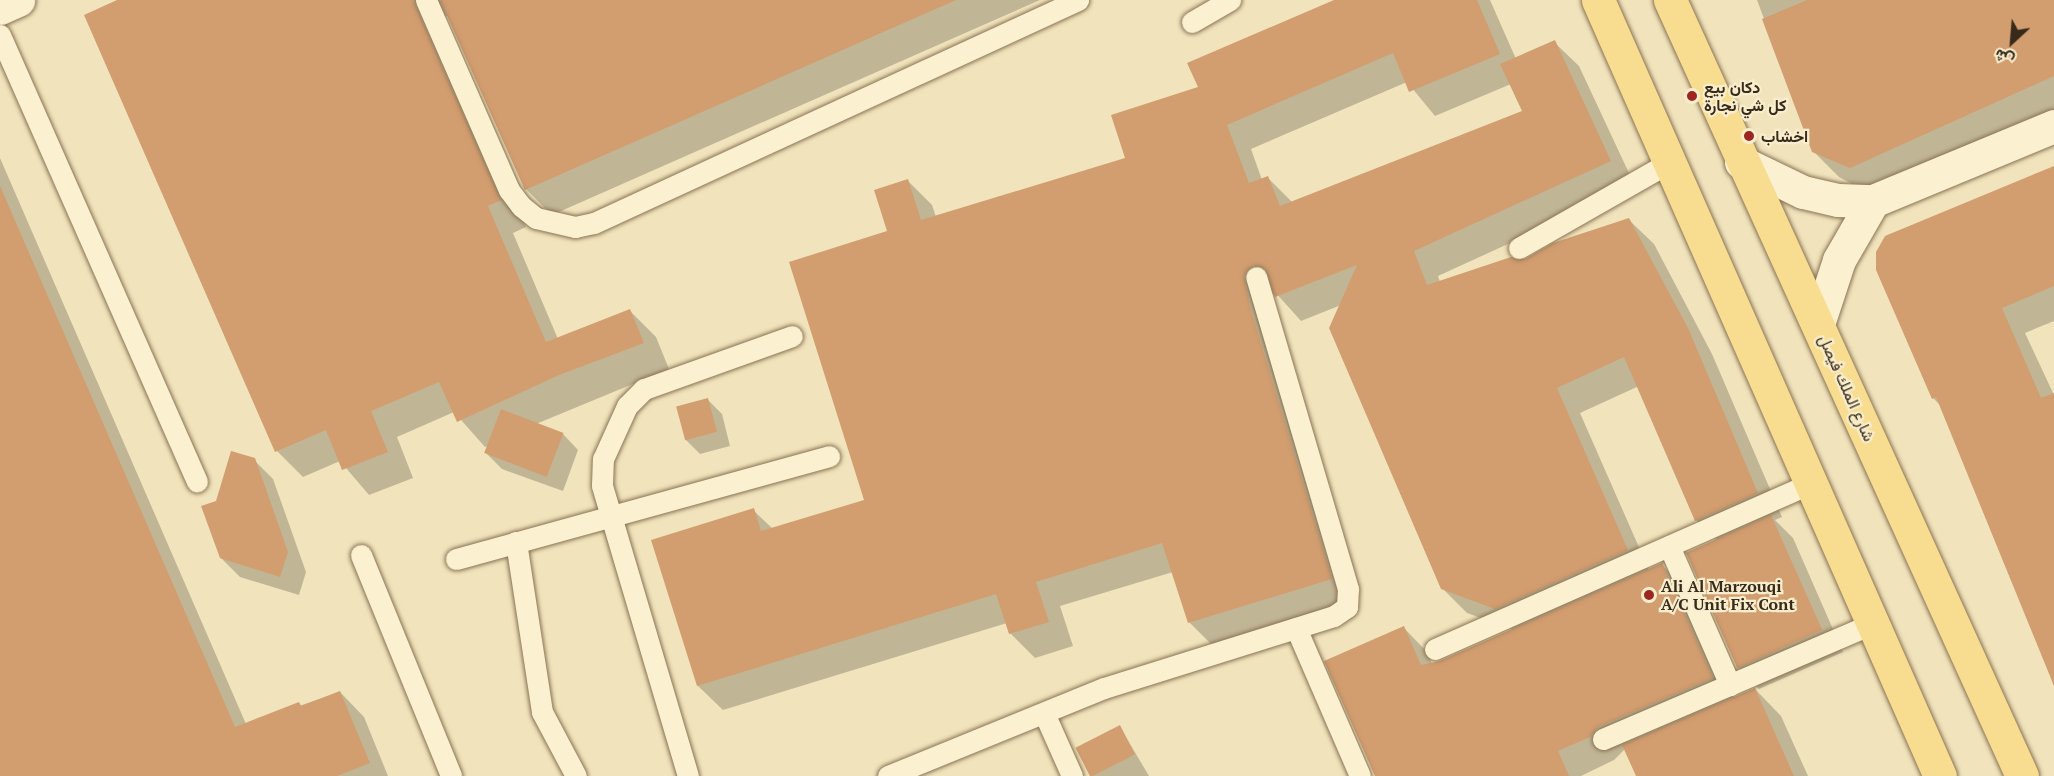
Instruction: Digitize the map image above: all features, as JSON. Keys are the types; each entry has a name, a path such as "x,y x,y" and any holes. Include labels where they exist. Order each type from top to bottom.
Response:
{"main road":[{"path":"1598,0 1940,776"},
{"name":"شارع الملك فيصل","path":"1673,1 1741,162 1818,324 2022,776"}],"street":[{"path":"0,8 18,0"},
{"path":"1741,162 1803,192 1838,200 1873,201 2054,126"},
{"path":"1818,324 1839,260 1873,201"}],"lane":[{"path":"426,0 509,190 536,218 575,227 594,223 1078,0"},
{"path":"1191,22 1230,0"},
{"path":"0,35 197,482"},
{"path":"1519,248 1670,162"},
{"path":"888,776 1176,663 1342,613 1349,598 1256,277"},
{"path":"688,776 602,485 603,459 636,396 654,382 792,336"},
{"path":"456,559 829,456"},
{"path":"1435,649 1812,483"},
{"path":"516,542 542,712 576,776"},
{"path":"1669,546 1730,685"},
{"path":"361,555 451,776"},
{"path":"1603,739 1874,624"},
{"path":"1296,628 1360,776"},
{"path":"1044,713 1072,776"}],"building":[{"path":"117,0 413,0 501,200 488,206 546,342 630,309 644,343 559,375 457,422 439,382 371,411 388,452 342,470 326,430 275,452 84,15"},
{"path":"440,0 956,0 525,190"},
{"path":"1334,0 1477,0 1500,54 1409,92 1393,53 1227,125 1249,183 1268,176 1280,206 1522,111 1500,64 1555,40 1611,161 1414,251 1427,285 1511,257 1525,259 1553,243 1629,218 1688,328 1758,493 1695,521 1624,357 1557,388 1628,550 1495,609 1441,589 1329,328 1357,265 1275,297 1265,268 1253,265 1244,275 1250,307 1332,579 1188,623 1162,543 1036,582 1049,622 1009,634 996,594 697,686 651,540 754,508 761,531 864,500 789,262 887,231 874,190 908,179 921,220 1125,158 1111,115 1198,87 1187,63"},
{"path":"1807,0 2054,0 2054,76 1850,168 1812,152 1762,19"},
{"path":"2054,166 2054,286 2002,308 2041,398 2054,393 2054,686 1936,397 1932,399 1876,270 1876,252 1885,236"},
{"path":"0,186 235,727 299,702 301,706 340,691 370,763 337,776 0,776"},
{"path":"708,398 717,432 685,440 676,407"},
{"path":"501,409 564,433 547,477 484,453"},
{"path":"231,451 255,458 288,552 280,577 220,558 201,506 216,501"},
{"path":"1771,515 1822,630 1737,668 1686,553"},
{"path":"1662,563 1713,678 1598,727 1590,737 1558,751 1569,776 1375,776 1324,661 1404,626 1421,665 1440,661"},
{"path":"1755,688 1794,776 1636,776 1622,745"},
{"path":"1120,725 1135,754 1090,776 1075,748"}],"place":[{"name":"دكان بيع كل شي نجارة","path":"1692,96"},
{"name":"اخشاب","path":"1749,136"},
{"name":"Ali Al Marzouqi A/C Unit Fix Cont","path":"1649,595"}]}
